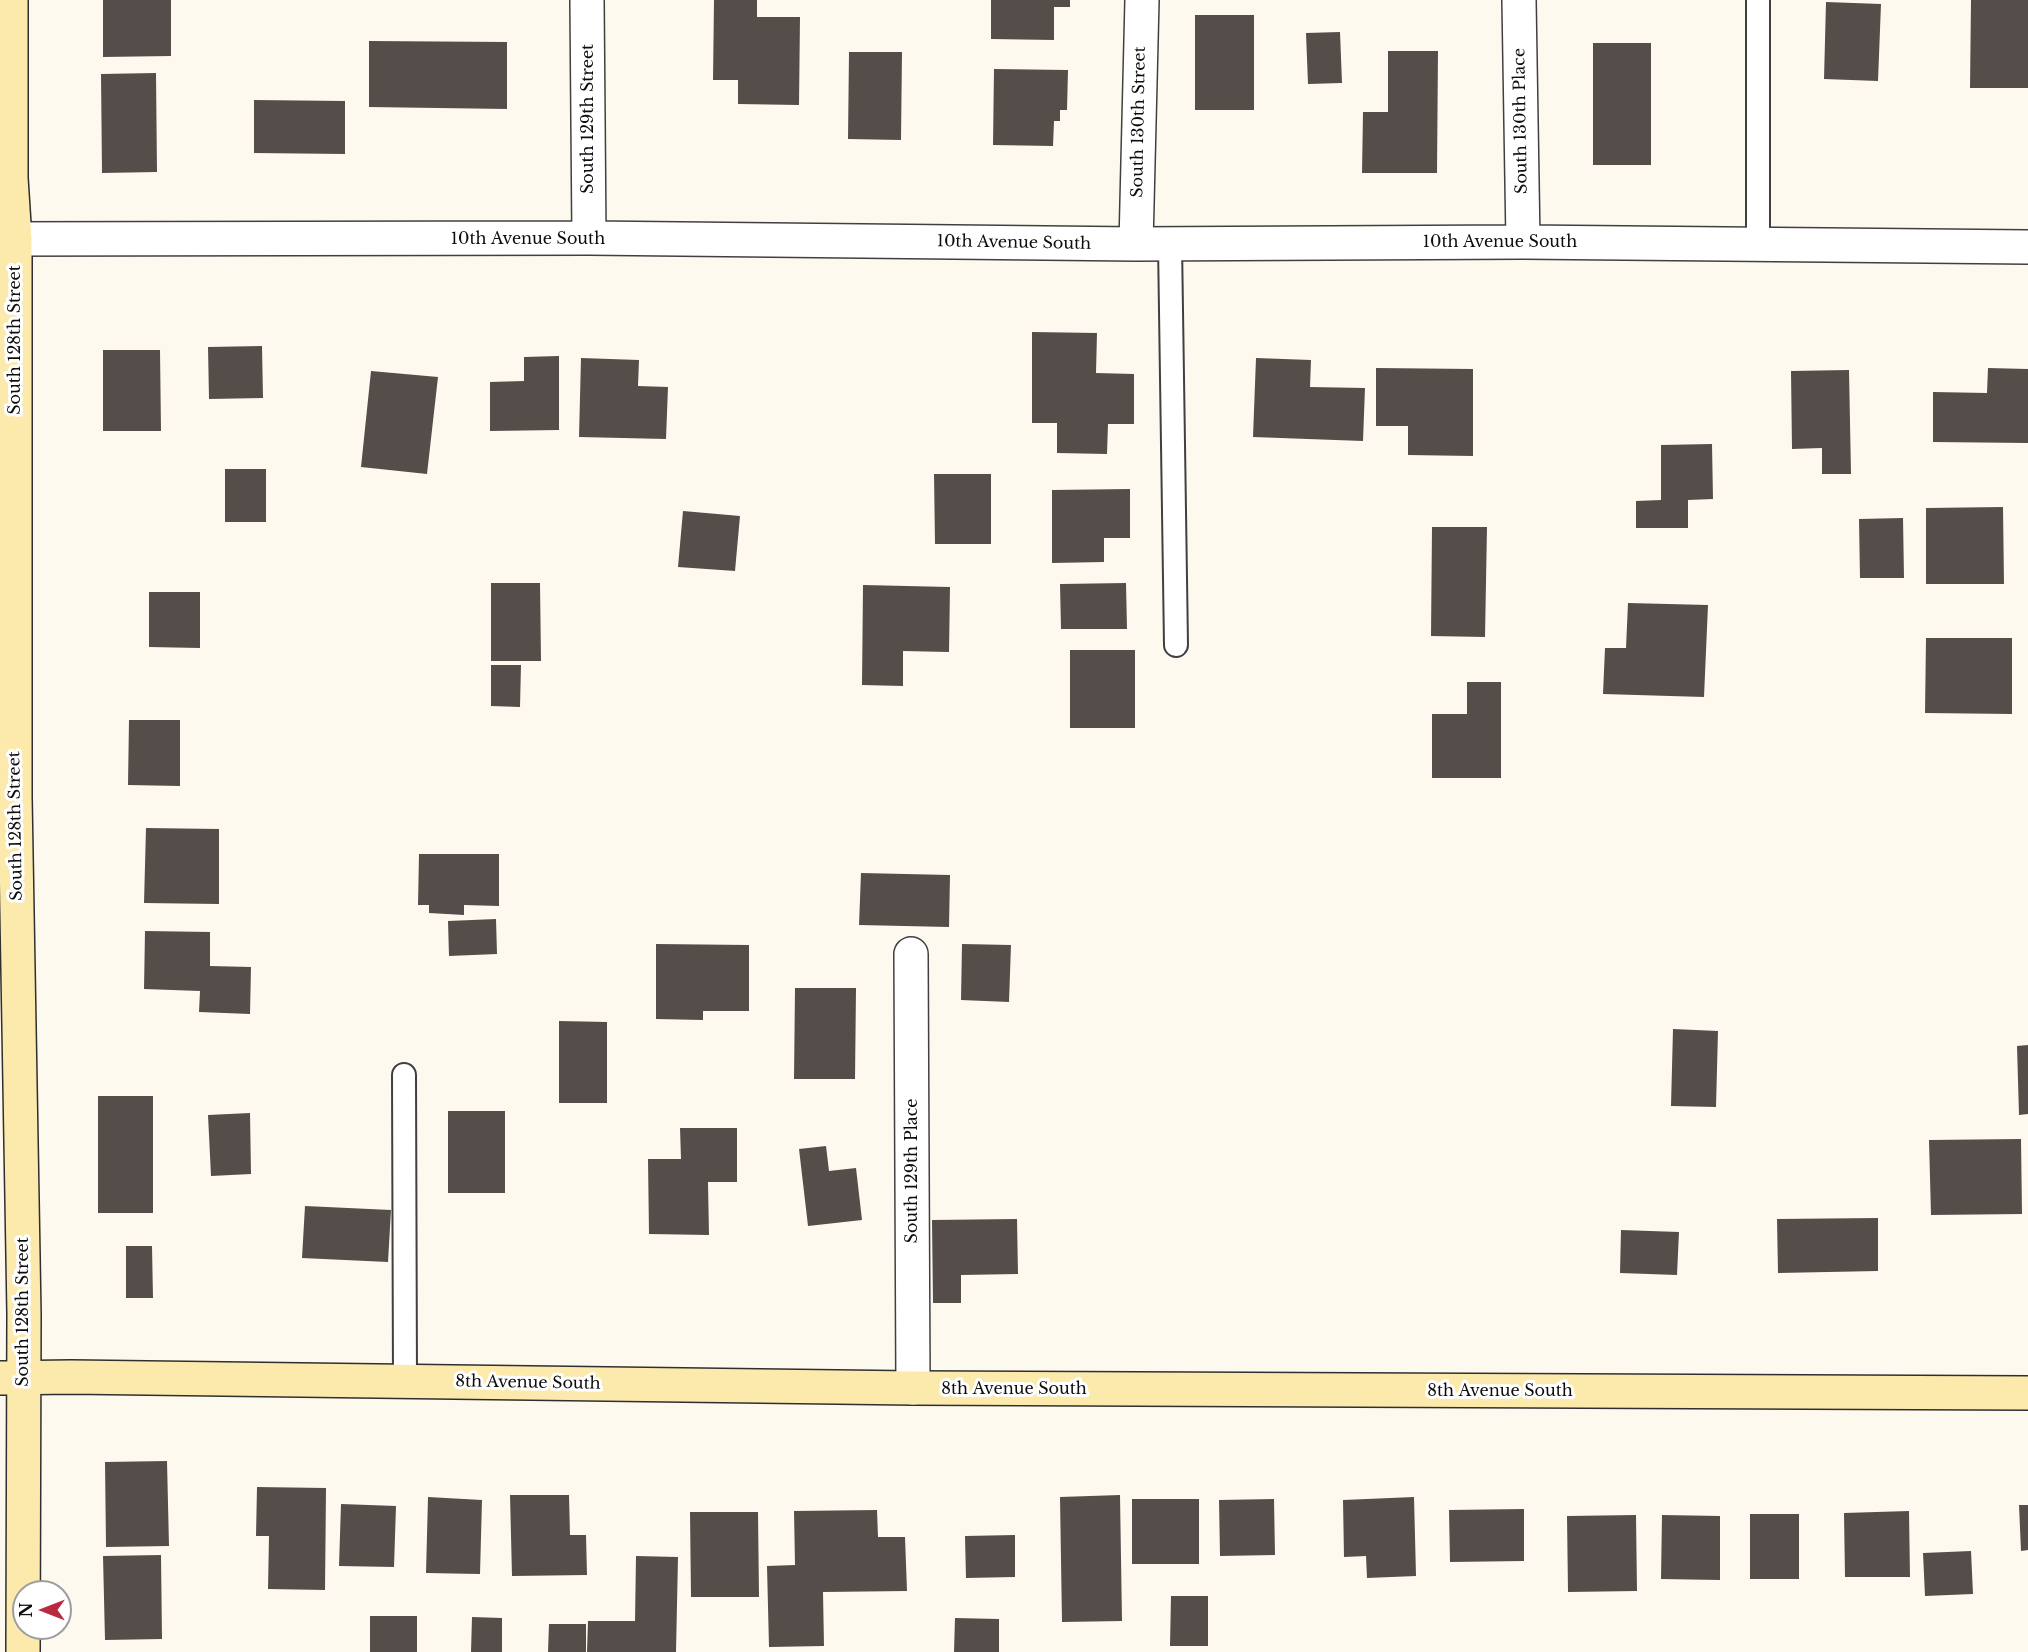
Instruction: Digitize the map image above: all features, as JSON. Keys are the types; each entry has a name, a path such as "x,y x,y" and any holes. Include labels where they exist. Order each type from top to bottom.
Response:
{"street":[{"name":"South 128th Street","path":"11,0 12,178 7,239 7,797 12,1378 23,1652"},
{"name":"South 129th Street","path":"587,0 589,238"},
{"name":"South 130th Street","path":"1136,244 1142,0"},
{"name":"South 130th Place","path":"1519,0 1523,242"},
{"name":"10th Avenue South","path":"7,239 589,238 1136,244 1523,242 2028,248"},
{"name":"South 129th Place","path":"911,954 913,1388"},
{"name":"8th Avenue South","path":"12,1378 913,1388 2028,1393"}],"lane":[{"path":"1758,0 1758,244"},
{"path":"1170,244 1176,645"},
{"path":"404,1075 405,1381"}],"building":[{"path":"103,0 171,0 171,56 103,57"},
{"path":"714,0 757,0 757,17 800,17 799,105 738,104 738,80 713,80"},
{"path":"991,0 1070,0 1070,7 1054,7 1054,40 991,39"},
{"path":"1971,0 2028,0 2028,88 1970,88"},
{"path":"1826,2 1881,4 1878,81 1824,79"},
{"path":"1195,15 1254,15 1254,110 1195,110"},
{"path":"1340,32 1342,83 1308,84 1306,33"},
{"path":"369,41 507,42 507,109 369,107"},
{"path":"1593,43 1651,43 1651,165 1593,165"},
{"path":"1388,51 1438,51 1437,173 1362,173 1363,112 1388,112"},
{"path":"849,52 902,52 901,140 848,139"},
{"path":"994,69 1068,70 1067,110 1060,110 1060,121 1054,121 1053,146 993,145"},
{"path":"156,73 157,172 102,173 101,74"},
{"path":"254,100 345,101 345,154 254,153"},
{"path":"1032,332 1097,333 1096,373 1134,374 1134,424 1108,424 1107,454 1057,453 1057,423 1032,423"},
{"path":"262,346 263,398 209,399 208,347"},
{"path":"103,350 160,350 161,431 103,431"},
{"path":"559,356 559,430 490,431 490,382 524,381 524,357"},
{"path":"581,358 639,360 638,386 668,387 666,439 579,437"},
{"path":"1256,358 1311,360 1310,387 1365,388 1363,441 1253,437"},
{"path":"1376,368 1473,369 1473,456 1408,455 1408,426 1376,426"},
{"path":"1988,368 2028,369 2028,443 1933,442 1933,392 1987,393"},
{"path":"1849,370 1851,474 1822,474 1822,448 1792,449 1791,371"},
{"path":"371,371 438,377 427,474 361,467"},
{"path":"1712,444 1713,499 1688,500 1688,528 1636,528 1636,501 1661,500 1661,445"},
{"path":"225,469 266,469 266,522 225,522"},
{"path":"934,474 991,474 991,544 935,544"},
{"path":"1130,489 1130,538 1104,538 1104,562 1052,563 1052,490"},
{"path":"2003,507 2004,584 1926,584 1926,508"},
{"path":"683,511 740,516 735,571 678,567"},
{"path":"1903,518 1904,578 1860,578 1859,519"},
{"path":"1432,527 1487,527 1485,637 1431,636"},
{"path":"491,583 540,583 541,661 491,661"},
{"path":"1126,583 1127,629 1061,629 1060,584"},
{"path":"863,585 950,587 949,652 903,651 903,686 862,685"},
{"path":"149,592 200,592 200,648 149,647"},
{"path":"1628,603 1708,605 1704,697 1603,694 1605,648 1626,648"},
{"path":"1926,638 2012,638 2012,714 1925,713"},
{"path":"1070,650 1135,650 1135,728 1070,728"},
{"path":"491,665 521,665 520,707 491,706"},
{"path":"1467,682 1501,682 1501,778 1432,778 1432,714 1467,714"},
{"path":"129,720 180,720 180,786 128,785"},
{"path":"146,828 219,829 219,904 144,903"},
{"path":"419,854 499,854 499,906 464,905 464,915 429,913 429,905 418,905"},
{"path":"861,873 950,875 949,927 859,925"},
{"path":"496,919 497,954 449,956 448,921"},
{"path":"145,931 210,932 210,966 251,967 250,1014 199,1012 200,991 144,989"},
{"path":"656,944 749,945 749,1011 703,1011 703,1020 656,1019"},
{"path":"962,944 1011,945 1009,1002 961,1000"},
{"path":"795,988 856,988 855,1079 794,1079"},
{"path":"559,1021 607,1022 607,1103 559,1103"},
{"path":"1673,1029 1718,1031 1716,1107 1671,1106"},
{"path":"2028,1045 2028,1114 2019,1115 2017,1046"},
{"path":"98,1096 153,1096 153,1213 98,1213"},
{"path":"448,1111 505,1111 505,1193 448,1193"},
{"path":"250,1113 251,1174 211,1176 208,1115"},
{"path":"680,1128 737,1128 737,1182 708,1182 709,1235 649,1234 648,1159 681,1159"},
{"path":"2021,1139 2022,1214 1931,1215 1929,1140"},
{"path":"826,1146 829,1171 856,1168 862,1220 808,1226 799,1149"},
{"path":"305,1206 391,1210 388,1262 302,1258"},
{"path":"1878,1218 1878,1271 1778,1273 1777,1219"},
{"path":"1017,1219 1018,1274 961,1275 961,1303 933,1303 932,1220"},
{"path":"1621,1230 1679,1232 1677,1275 1620,1273"},
{"path":"126,1246 152,1246 153,1298 126,1298"},
{"path":"167,1461 169,1546 106,1547 105,1462"},
{"path":"257,1487 326,1488 325,1590 268,1589 269,1536 256,1536"},
{"path":"510,1495 569,1495 570,1535 586,1535 587,1575 512,1576"},
{"path":"1120,1495 1122,1621 1062,1622 1060,1497"},
{"path":"428,1497 482,1500 480,1574 426,1573"},
{"path":"1414,1497 1416,1576 1367,1578 1366,1556 1344,1557 1343,1500"},
{"path":"1132,1499 1199,1499 1199,1564 1132,1564"},
{"path":"1274,1499 1275,1555 1220,1556 1219,1500"},
{"path":"341,1504 396,1506 394,1567 339,1566"},
{"path":"2019,1505 2028,1505 2028,1550 2021,1551"},
{"path":"1524,1509 1524,1561 1450,1562 1449,1510"},
{"path":"877,1510 878,1537 905,1537 907,1591 823,1592 824,1646 769,1647 767,1566 795,1565 794,1511"},
{"path":"1909,1511 1910,1577 1845,1577 1844,1513"},
{"path":"690,1512 758,1512 759,1597 691,1597"},
{"path":"1750,1514 1799,1514 1799,1579 1750,1579"},
{"path":"1636,1515 1637,1591 1568,1592 1567,1516"},
{"path":"1662,1515 1720,1516 1720,1580 1661,1579"},
{"path":"1015,1535 1015,1577 966,1578 965,1536"},
{"path":"1971,1551 1973,1594 1925,1596 1923,1553"},
{"path":"161,1555 162,1639 105,1640 103,1556"},
{"path":"636,1556 678,1557 676,1652 587,1652 588,1621 635,1621"},
{"path":"1171,1596 1208,1596 1208,1646 1170,1646"},
{"path":"370,1616 417,1616 417,1652 370,1652"},
{"path":"472,1617 502,1618 502,1652 471,1652"},
{"path":"955,1618 999,1619 999,1652 954,1652"},
{"path":"549,1624 586,1624 586,1652 548,1652"}]}
